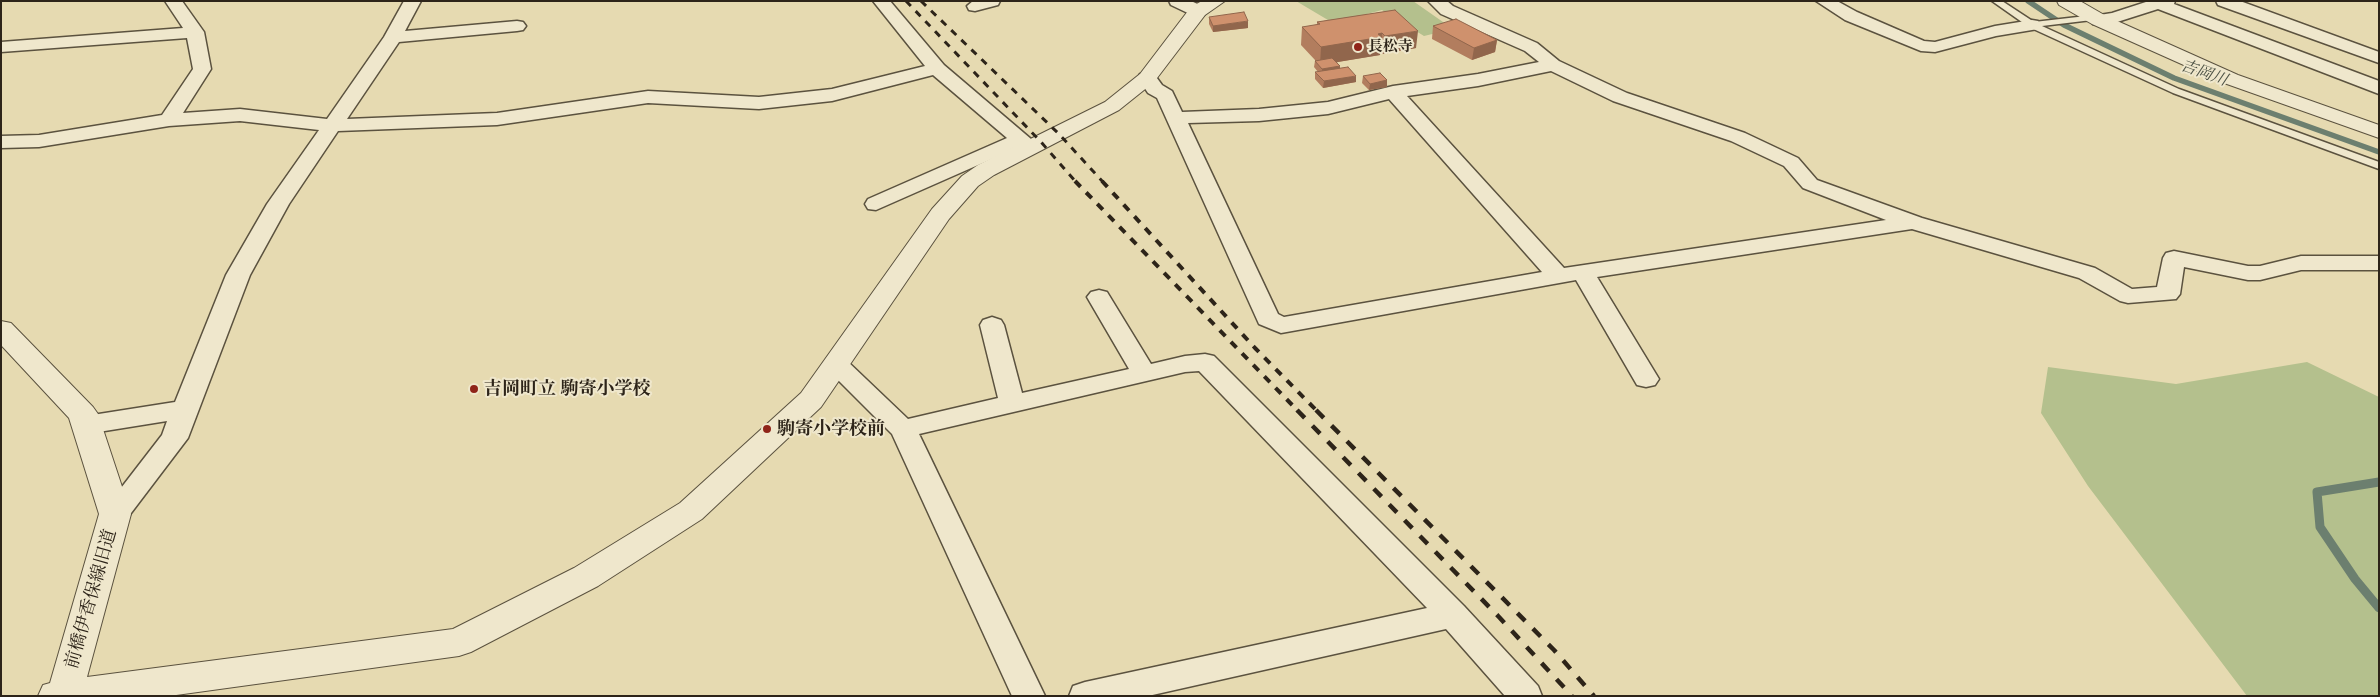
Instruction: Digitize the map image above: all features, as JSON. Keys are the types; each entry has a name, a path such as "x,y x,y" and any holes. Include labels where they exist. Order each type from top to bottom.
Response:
{"street":[{"path":"169,120 202,69 195,32 173,1"},
{"path":"115,514 174,438 238,275 278,204 392,37 413,1"},
{"path":"61,695 460,642 586,577 691,511 811,400 940,214 962,175 1021,139 937,69 881,1"},
{"path":"975,6 992,1"},
{"path":"1436,1 1447,10 1532,47 1554,65 1620,97 1738,138 1791,162 1810,184 1914,223 2087,273 2128,296 2168,294 2174,258 2254,273 2302,263 2379,263"},
{"path":"1824,1 1852,16 1921,46 1935,47 1995,31 2037,24"},
{"path":"2066,1 2089,19 2231,79 2379,132"},
{"path":"2224,1 2379,58"},
{"path":"2089,19 2114,18 2163,2 2379,88"},
{"path":"876,204 962,175 986,170 1112,106 1147,78 1197,4"},
{"path":"392,37 517,26"},
{"path":"1,47 195,32"},
{"path":"1175,118 1259,115 1328,108 1393,92 1478,80 1554,65"},
{"path":"1,142 39,141 169,120 240,115 331,125 497,120 648,97 758,103 832,95 937,69"},
{"path":"1147,78 1155,89 1165,94 1268,319 1281,325 1558,276 1584,274 1914,223"},
{"path":"1393,92 1558,276"},
{"path":"1584,274 1646,379"},
{"path":"1099,297 1144,373"},
{"path":"992,326 1012,404"},
{"name":"前橋伊香保線旧道","path":"1,329 83,414 115,514 61,695"},
{"path":"903,429 1144,373 1205,362 1453,615 1526,696"},
{"path":"836,365 903,429 1029,696"},
{"path":"86,425 185,409"},
{"path":"1085,696 1453,615"}],"lane":[{"path":"1996,1 2037,24 2176,91 2379,166"},
{"path":"2037,24 2089,19"}],"green space":[{"path":"1296,1 1413,1 1453,29 1424,36 1382,10 1333,23"},
{"path":"2307,362 2379,397 2379,696 2247,696 2088,486 2041,413 2048,367 2176,384"}],"building":[{"path":"1395,10 1418,31 1385,36 1382,33 1378,34 1382,37 1321,47 1302,27 1320,24 1317,22"},
{"path":"1244,12 1248,21 1213,26 1209,17"},
{"path":"1456,19 1497,40 1474,48 1433,26"},
{"path":"1332,58 1340,66 1322,69 1315,61"},
{"path":"1348,67 1356,76 1324,81 1315,72"},
{"path":"1380,73 1387,80 1370,84 1363,76"}],"waterway":[{"name":"吉岡川","path":"2028,1 2064,25 2174,78 2379,152"},
{"path":"2379,482 2317,492 2320,527 2355,579 2379,608"}],"railway":[{"path":"906,1 1041,142 1076,182"},
{"path":"921,1 1059,134 1103,182"},
{"path":"1075,181 1298,411"},
{"path":"1102,181 1255,348 1317,411"},
{"path":"1297,410 1499,617 1572,696"},
{"path":"1316,410 1554,650 1594,696"}],"place":[{"name":"長松寺","path":"1358,47"},
{"name":"吉岡町立 駒寄小学校","path":"474,389"},
{"name":"駒寄小学校前","path":"767,429"}]}
